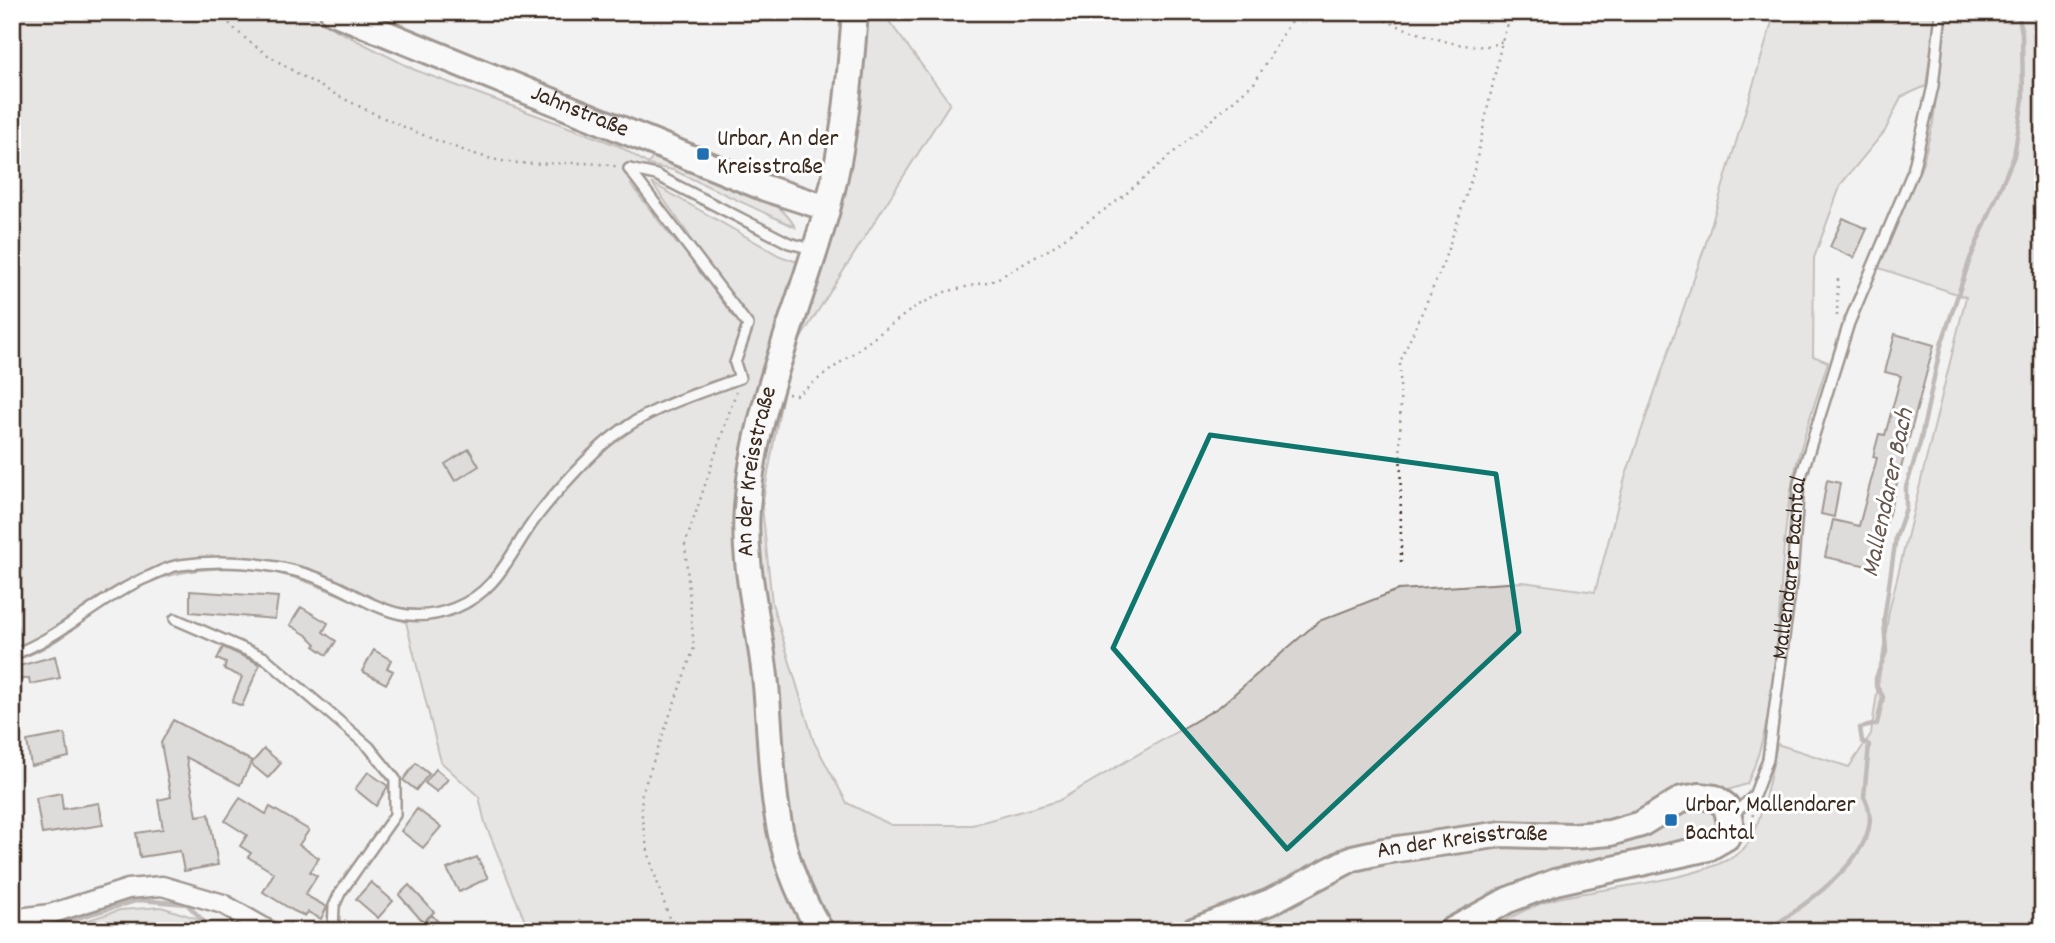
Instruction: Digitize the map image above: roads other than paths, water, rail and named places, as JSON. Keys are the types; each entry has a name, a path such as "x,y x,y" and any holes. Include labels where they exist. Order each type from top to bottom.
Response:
{"street":[{"name":"Jahnstraße","path":"333,12 765,187 827,208"},
{"name":"An der Kreisstraße","path":"821,931 804,904 784,853 775,818 767,693 748,556 747,508 770,393 815,250 843,143 855,12"},
{"name":"An der Kreisstraße","path":"1192,931 1270,902 1353,858 1384,851 1503,834 1573,836 1610,833 1641,824 1682,799 1699,796 1715,799 1726,806 1730,816"},
{"name":"Mallendarer Bachtal","path":"1451,931 1508,900 1555,882 1708,848 1727,837 1730,816"},
{"path":"12,919 50,914 128,889 162,886 223,904 270,931"}],"lane":[{"name":"Mallendarer Bachtal","path":"1730,816 1754,796 1769,759 1784,642 1799,483 1849,323 1913,171 1933,86 1941,12"},
{"path":"12,655 79,617 122,588 177,565 270,565 308,574 373,606 406,615 430,617 452,609 489,589 538,515 610,438 664,406 740,378 735,363 748,325 629,169 656,175 789,243 815,250"},
{"path":"175,619 265,659 369,747 395,779 395,815 340,893 334,906 333,931"}],"waterway":[{"name":"Mallendarer Bach","path":"1767,931 1840,874 1855,856 1866,836 1870,817 1864,797 1869,745 1862,741 1860,728 1877,724 1883,697 1876,685 1876,678 1886,652 1884,620 1896,537 1906,508 1906,487 1920,443 1941,345 1970,259 2014,156 2023,99 2022,33 2018,12"},
{"name":"Mallendarer Bach","path":"32,931 139,900 187,904 213,931"}],"place":[{"name":"Urbar, An der Kreisstraße","path":"703,154"},
{"name":"Urbar, Mallendarer Bachtal","path":"1671,820"}]}
